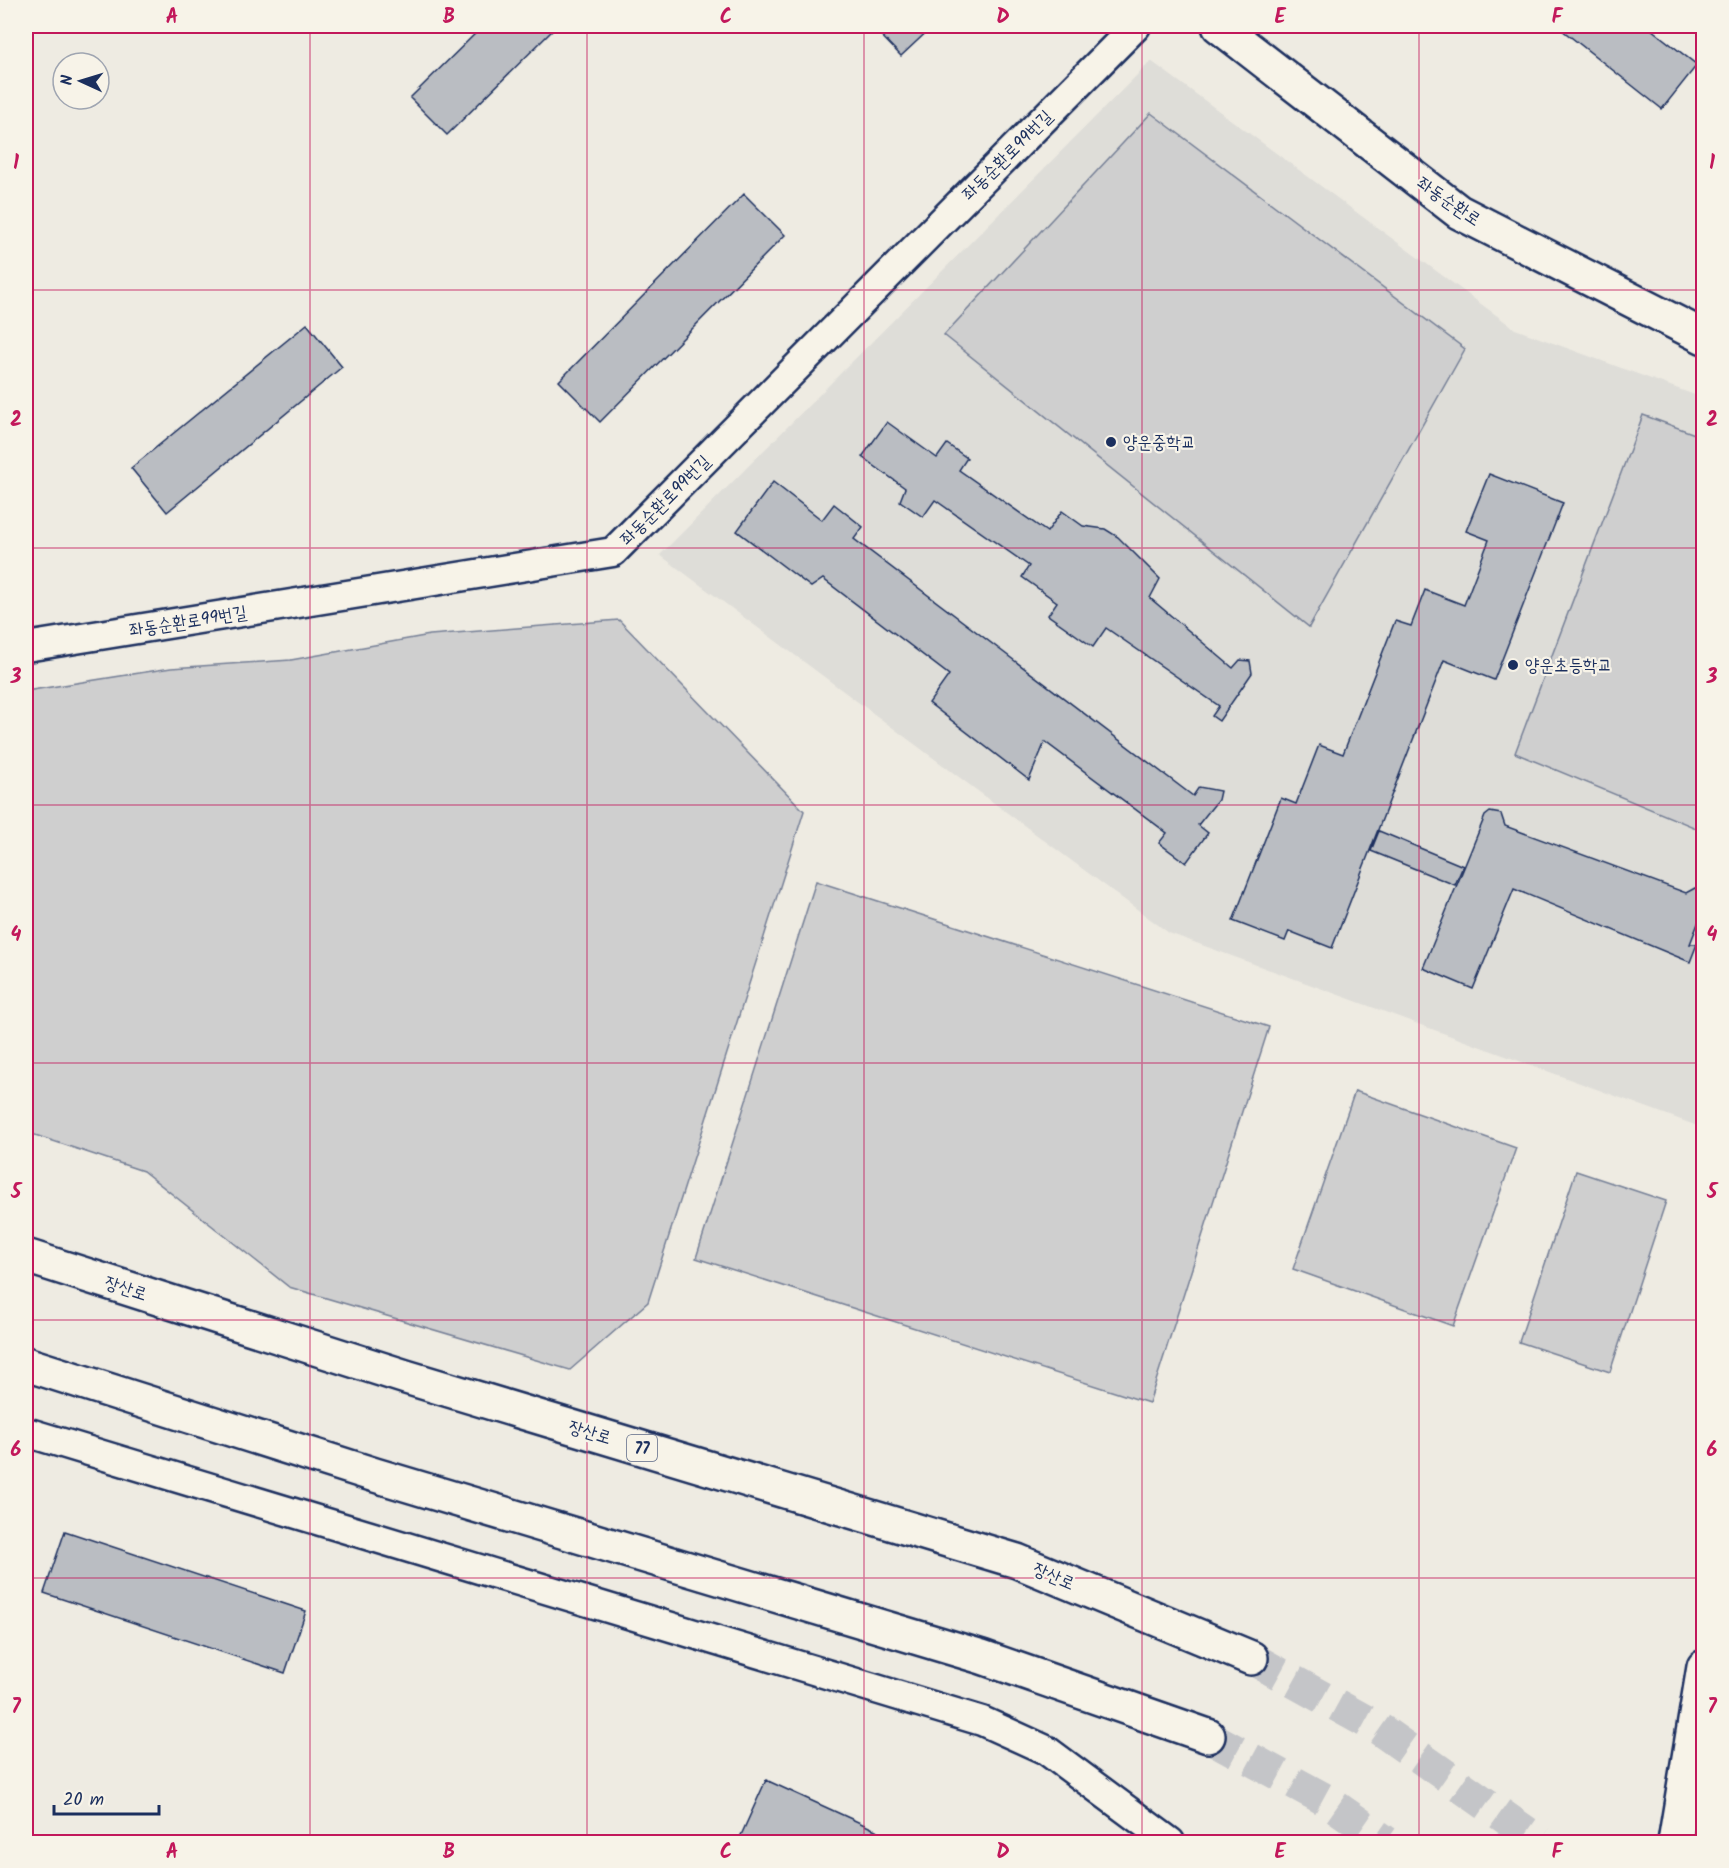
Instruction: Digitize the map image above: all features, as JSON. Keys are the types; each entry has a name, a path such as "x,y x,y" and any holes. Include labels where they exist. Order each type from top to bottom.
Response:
{"main road":[{"name":"좌동순환로","path":"1218,26 1459,212 1704,337"},
{"name":"장산로","path":"26,1256 406,1377 1017,1561 1251,1659"},
{"path":"26,1364 375,1475 982,1658 1208,1736"},
{"path":"1675,1842 1704,1667"}],"street":[{"name":"좌동순환로99번길","path":"26,647 613,552 1136,26"},
{"path":"26,1432 982,1721 1046,1749 1170,1842"}],"shaded area":[{"path":"1151,61 1515,329 1703,398 1703,1128 1169,933 660,555"},
{"path":"1151,113 1465,349 1309,627 944,335"},
{"path":"1643,415 1703,437 1703,831 1515,753"},
{"path":"619,620 804,811 648,1302 570,1370 289,1287 143,1171 26,1132 26,691 171,668 291,660 430,635"},
{"path":"816,881 1269,1027 1149,1403 696,1258"},
{"path":"1355,1091 1516,1148 1453,1326 1293,1269"},
{"path":"1576,1171 1666,1201 1610,1372 1519,1342"}],"building":[{"path":"483,26 557,26 447,135 410,98"},
{"path":"872,26 933,26 901,56"},
{"path":"1557,26 1647,26 1697,65 1662,109"},
{"path":"744,194 785,235 600,422 559,381"},
{"path":"307,324 342,367 167,512 131,468"},
{"path":"887,422 937,458 947,444 967,458 959,470 1047,532 1062,511 1083,526 1105,529 1118,537 1160,579 1150,598 1233,668 1240,660 1250,661 1252,673 1219,721 1212,716 1219,706 1106,628 1093,647 1048,615 1057,602 1022,577 1029,566 935,500 923,517 900,501 905,488 862,457"},
{"path":"1489,474 1563,503 1494,680 1444,660 1332,948 1289,931 1285,941 1233,921 1281,798 1296,804 1319,745 1343,754 1395,621 1411,626 1425,590 1464,605 1489,540 1466,531"},
{"path":"773,482 822,520 834,504 863,527 854,539 1193,796 1199,787 1220,791 1218,800 1198,825 1208,833 1186,863 1159,843 1167,833 1045,742 1029,780 929,703 949,675 823,579 811,587 737,531"},
{"path":"1490,812 1501,814 1505,826 1686,893 1695,888 1704,894 1704,908 1690,944 1697,944 1690,962 1514,889 1473,989 1423,968 1485,816"},
{"path":"1379,831 1463,866 1455,885 1371,851"},
{"path":"65,1531 306,1611 285,1673 44,1593"},
{"path":"766,1780 902,1842 738,1842"}],"tunnel":[{"path":"1251,1658 1378,1728 1540,1842"},
{"path":"1208,1736 1326,1800 1386,1842"}],"place":[{"name":"양운중학교","path":"1111,442"},
{"name":"양운초등학교","path":"1513,665"}]}
